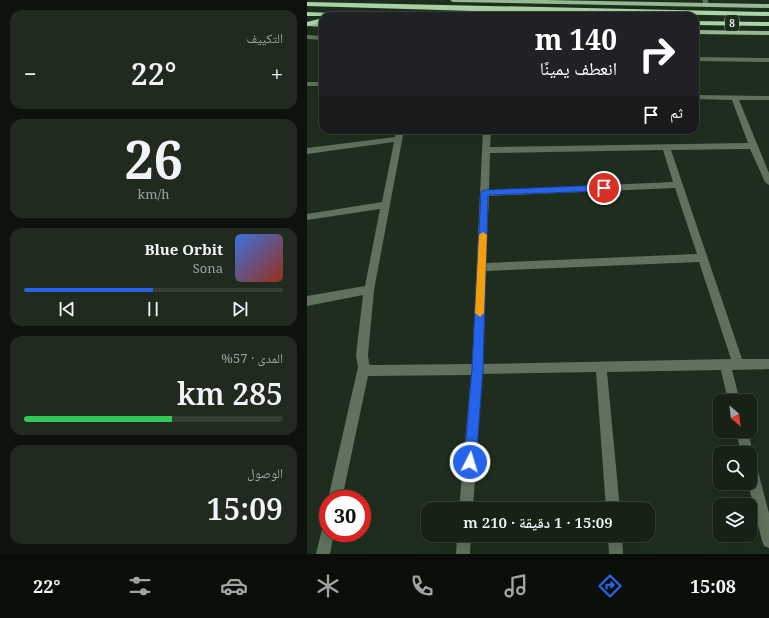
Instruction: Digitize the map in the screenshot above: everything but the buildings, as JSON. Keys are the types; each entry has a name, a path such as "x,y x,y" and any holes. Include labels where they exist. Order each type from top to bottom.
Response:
{"highway":[{"path":"365,0 383,6"},
{"name":"8","path":"307,4 512,12"},
{"path":"715,6 719,13"},
{"name":"8","path":"699,13 769,14"},
{"path":"307,14 319,15"},
{"path":"307,24 319,21"},
{"name":"8","path":"699,23 769,24"},
{"path":"719,23 745,32"}],"main road":[{"path":"453,0 706,3 715,6 769,6"},
{"path":"307,24 319,25"},
{"path":"699,32 769,33"}],"street":[{"path":"308,38 319,38"},
{"path":"699,59 769,60"},
{"path":"307,84 319,84"},
{"path":"699,97 769,98"},
{"path":"735,98 753,146 769,182"},
{"path":"467,502 477,369 487,134"},
{"path":"307,151 399,135 369,290 362,355 364,367 337,490"},
{"path":"486,150 753,146"},
{"path":"667,147 738,364"},
{"path":"485,192 679,185"},
{"path":"307,217 385,205"},
{"path":"481,267 703,258"},
{"path":"307,301 369,290"},
{"path":"364,367 369,371 376,372 601,366 769,364"},
{"path":"725,365 732,394"},
{"path":"601,366 612,502"},
{"path":"757,485 765,510 769,540"},
{"path":"323,554 326,542"},
{"path":"463,554 464,542"},
{"path":"615,542 616,554"}],"slow traffic":[{"path":"480,313 483,235"}],"route":[{"path":"470,462 477,369 485,192 604,188"}]}
